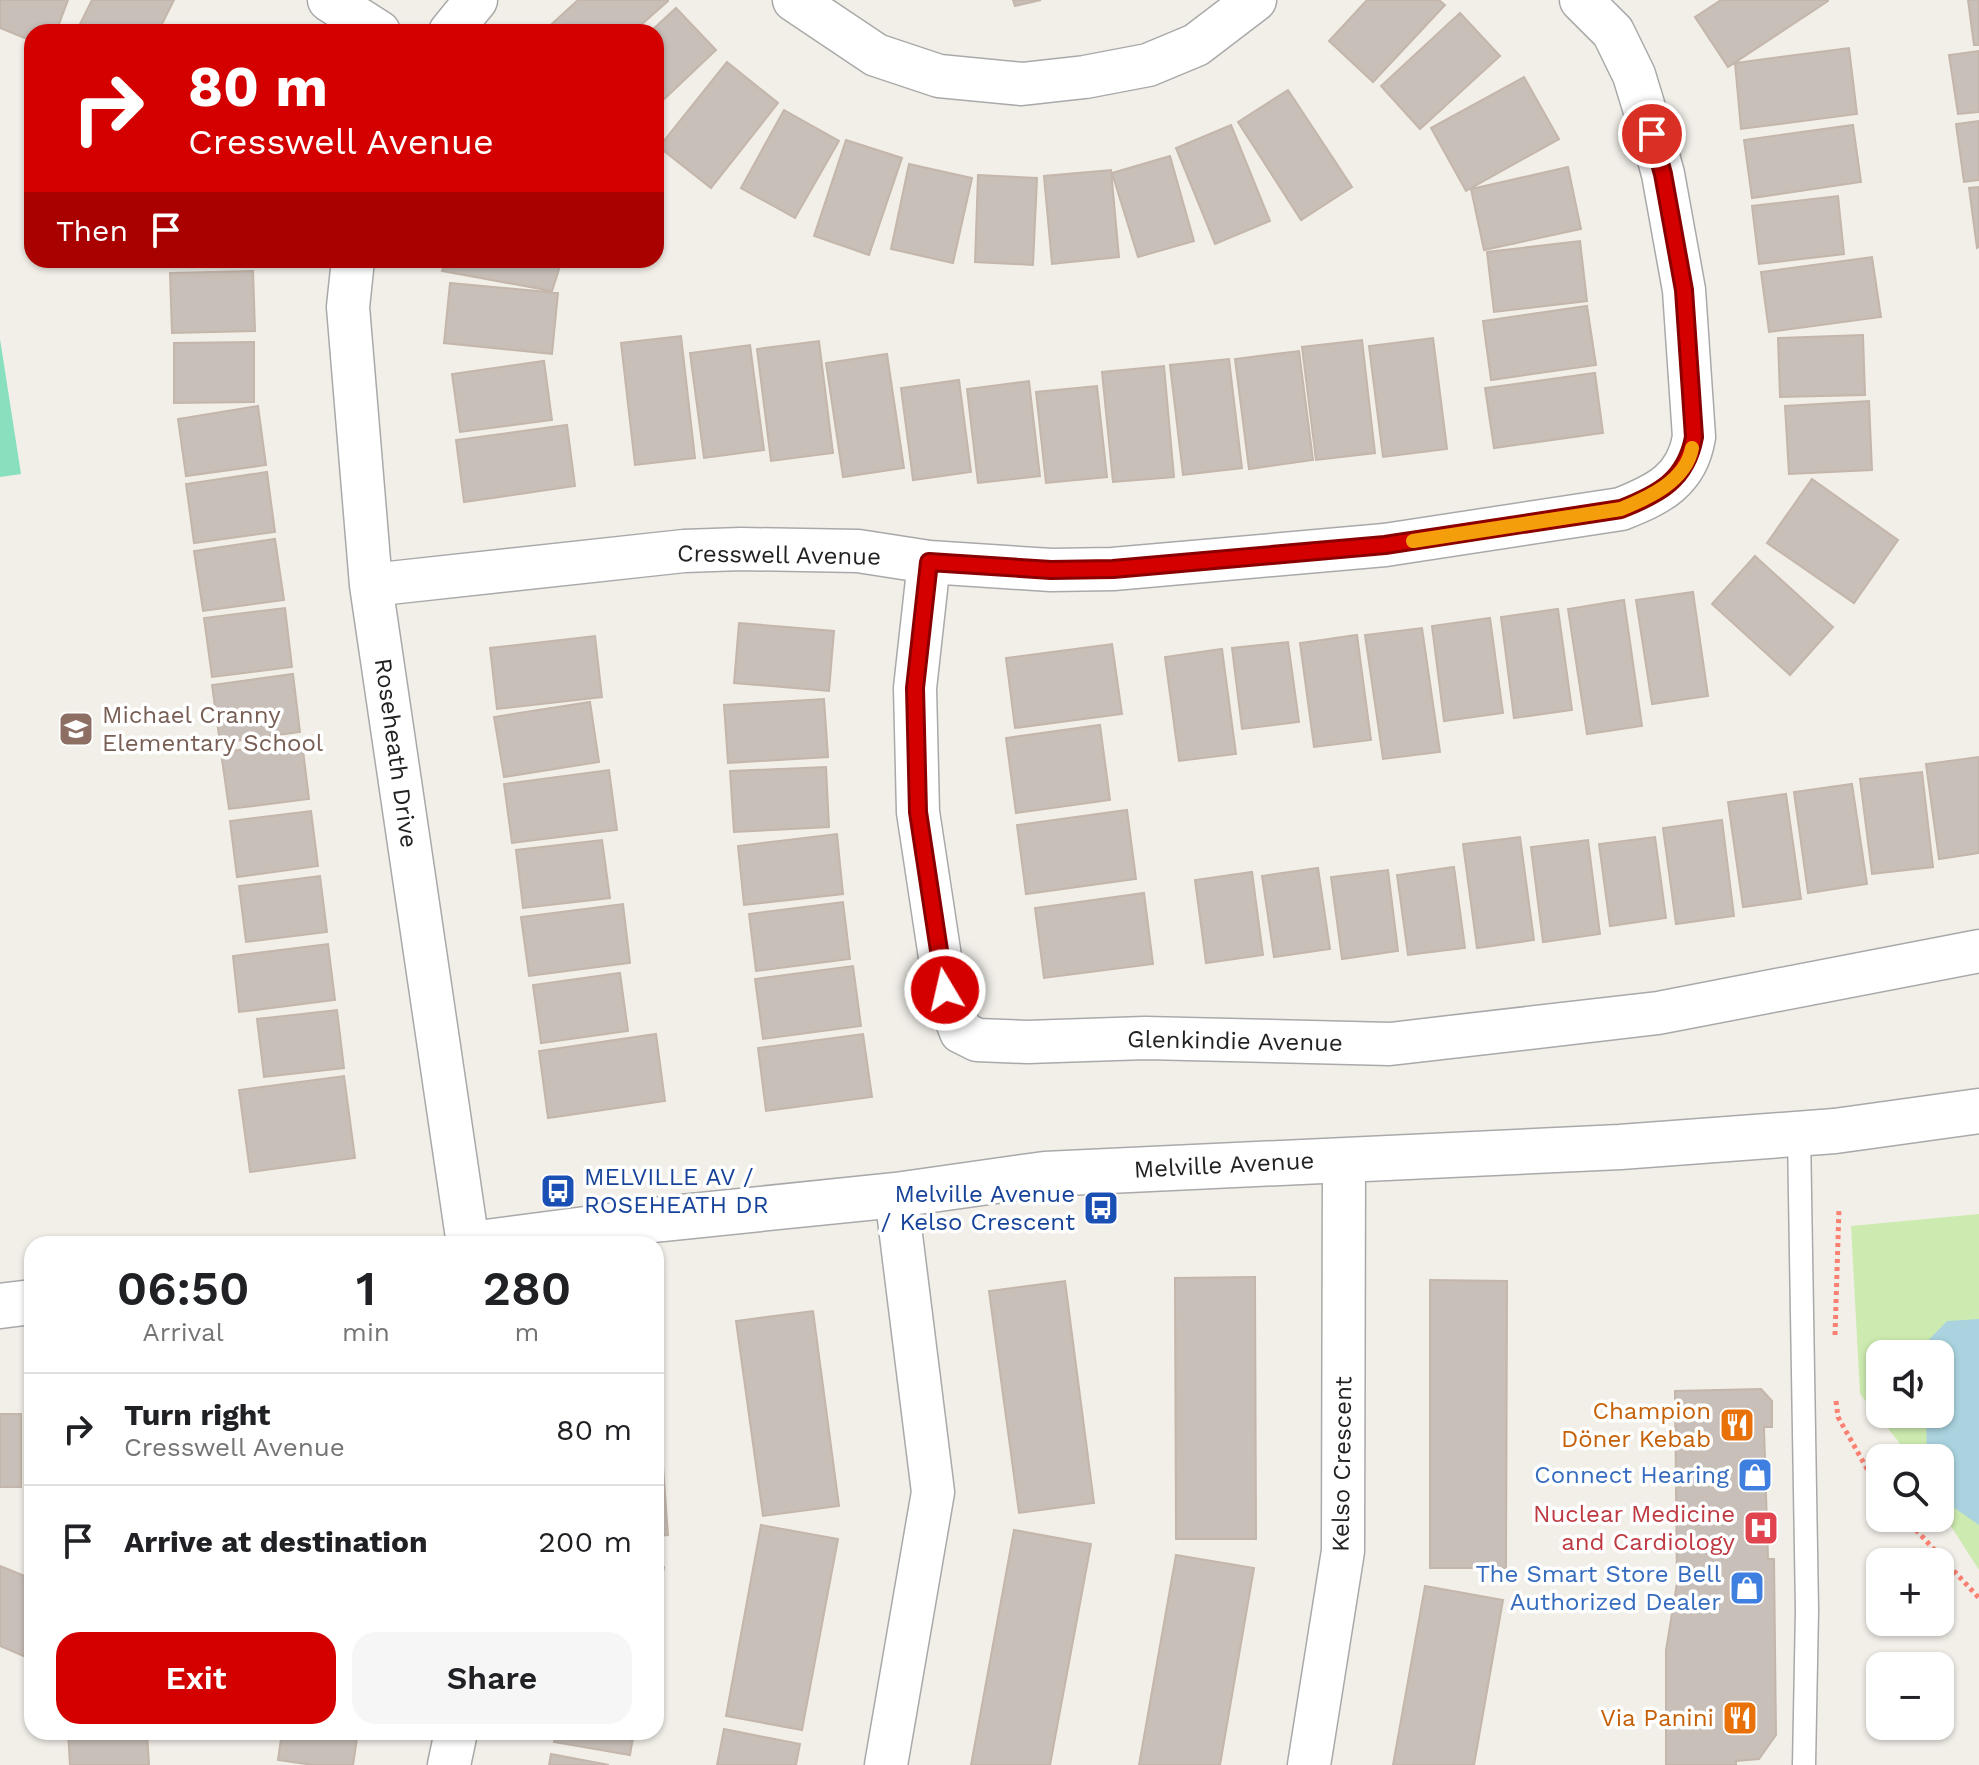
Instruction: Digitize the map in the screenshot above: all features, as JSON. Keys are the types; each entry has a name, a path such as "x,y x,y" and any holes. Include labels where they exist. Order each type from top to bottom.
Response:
{"street":[{"path":"329,0 366,24"},
{"path":"456,24 476,0"},
{"path":"794,0 876,55 939,76 1022,84 1085,77 1148,65 1196,45 1255,0"},
{"name":"Cresswell Avenue","path":"371,585 684,551 858,551 929,562 1051,570 1113,569 1385,545 1621,509 1651,497 1669,483 1690,459 1694,437 1684,290 1656,147 1634,75 1613,32 1581,0"},
{"name":"Roseheath Drive","path":"352,268 348,307 371,585 469,1236"},
{"name":"Glenkindie Avenue","path":"929,562 915,688 918,812 945,990 961,1032 977,1040 1027,1042 1145,1038 1390,1044 1658,1013 1979,951"},
{"name":"Melville Avenue","path":"532,1236 678,1217 896,1195 1045,1174 1577,1150 1799,1134 1979,1111"},
{"name":"Kelso Crescent","path":"1309,1765 1343,1551 1344,1160"},
{"path":"886,1765 933,1492 896,1195"},
{"path":"0,1306 24,1303"},
{"path":"449,1765 454,1740"}],"lane":[{"path":"1799,1134 1807,1610 1804,1765"}],"path":[{"path":"1834,1350 1839,1208"},
{"path":"1835,1392 1838,1417 1866,1467"},
{"path":"1918,1532 1979,1598"}],"green space":[{"path":"0,339 21,474 0,477"},
{"path":"1979,1214 1979,1570 1954,1531 1954,1444 1900,1444 1887,1428 1954,1428 1954,1340 1866,1340 1866,1401 1860,1394 1851,1226"}],"water":[{"path":"1979,1319 1979,1525 1954,1508 1954,1444 1927,1444 1926,1428 1954,1428 1954,1340 1929,1340 1947,1321"}],"building":[{"path":"0,0 68,0 59,24 24,24 24,38 0,28"},
{"path":"92,0 174,0 162,24 80,24"},
{"path":"578,0 668,0 642,24 552,24"},
{"path":"1013,0 1041,0 1015,6"},
{"path":"1367,0 1439,0 1445,5 1373,82 1329,41"},
{"path":"1721,0 1828,1 1728,67 1695,17"},
{"path":"1968,0 1979,0 1979,45 1974,45"},
{"path":"676,8 716,50 664,99 664,24 659,24"},
{"path":"1460,13 1500,56 1420,129 1381,86"},
{"path":"1849,48 1857,114 1741,129 1735,63"},
{"path":"1979,51 1979,112 1958,114 1949,55"},
{"path":"727,62 778,103 711,188 664,151 664,141"},
{"path":"1524,77 1559,139 1466,191 1431,128"},
{"path":"1288,90 1352,187 1301,220 1238,122"},
{"path":"784,110 839,141 795,218 741,188"},
{"path":"1979,121 1979,180 1964,182 1956,124"},
{"path":"1231,125 1270,221 1215,244 1176,148"},
{"path":"1853,125 1861,182 1752,198 1744,140"},
{"path":"846,140 902,158 869,255 814,236"},
{"path":"1170,156 1194,241 1138,257 1112,173"},
{"path":"909,164 972,178 953,263 891,249"},
{"path":"1568,167 1581,229 1484,250 1471,189"},
{"path":"1111,170 1119,257 1052,264 1044,176"},
{"path":"978,175 1037,178 1033,265 975,262"},
{"path":"1979,187 1979,247 1977,248 1969,188"},
{"path":"1838,196 1844,254 1759,264 1752,206"},
{"path":"1580,241 1587,301 1494,312 1487,252"},
{"path":"1872,257 1881,317 1769,332 1761,272"},
{"path":"443,268 559,268 552,291 442,271"},
{"path":"253,271 255,331 172,333 170,273"},
{"path":"450,283 558,293 552,354 444,343"},
{"path":"1587,306 1596,365 1491,380 1483,321"},
{"path":"1863,335 1865,395 1780,397 1778,338"},
{"path":"681,336 695,458 635,465 621,343"},
{"path":"1433,338 1447,449 1383,457 1369,346"},
{"path":"1362,340 1375,453 1316,460 1302,347"},
{"path":"819,341 833,453 771,461 757,349"},
{"path":"254,342 254,402 174,403 174,343"},
{"path":"750,345 764,450 704,458 690,353"},
{"path":"1299,351 1313,460 1249,469 1235,359"},
{"path":"887,354 904,468 843,477 826,363"},
{"path":"1229,359 1242,468 1183,475 1170,365"},
{"path":"544,361 552,420 460,432 452,374"},
{"path":"1164,366 1174,477 1113,482 1102,372"},
{"path":"1595,373 1603,433 1494,448 1485,388"},
{"path":"959,380 971,472 913,480 901,388"},
{"path":"1029,381 1040,476 978,483 967,389"},
{"path":"1097,386 1107,477 1046,483 1036,392"},
{"path":"1869,401 1872,470 1789,474 1785,406"},
{"path":"258,406 266,465 186,476 178,419"},
{"path":"567,425 575,486 464,502 456,440"},
{"path":"267,472 275,532 194,543 186,484"},
{"path":"1812,479 1898,540 1854,603 1767,543"},
{"path":"275,539 284,600 203,611 194,551"},
{"path":"1755,556 1833,627 1790,675 1712,604"},
{"path":"1693,592 1708,696 1652,704 1636,600"},
{"path":"1624,600 1642,726 1587,734 1568,609"},
{"path":"285,608 292,667 212,677 204,618"},
{"path":"1558,609 1572,710 1514,718 1501,617"},
{"path":"1490,618 1503,713 1444,721 1432,626"},
{"path":"739,623 834,631 829,691 734,683"},
{"path":"1422,628 1440,752 1383,759 1365,635"},
{"path":"1357,635 1371,740 1314,747 1300,643"},
{"path":"595,636 602,697 497,709 490,648"},
{"path":"1288,642 1299,722 1242,729 1232,648"},
{"path":"1112,644 1122,714 1015,728 1006,658"},
{"path":"1222,649 1236,754 1179,761 1165,657"},
{"path":"293,674 300,732 220,743 212,685"},
{"path":"824,699 828,757 728,763 724,705"},
{"path":"590,702 599,762 504,777 494,717"},
{"path":"1100,725 1110,800 1016,813 1006,738"},
{"path":"302,742 309,799 229,809 221,752"},
{"path":"1979,757 1979,853 1939,859 1926,764"},
{"path":"826,767 829,827 734,832 730,771"},
{"path":"609,770 617,830 512,843 504,784"},
{"path":"1922,772 1933,867 1872,874 1860,779"},
{"path":"1852,784 1867,884 1808,893 1794,792"},
{"path":"1786,794 1801,899 1743,907 1728,802"},
{"path":"1127,810 1136,879 1026,894 1017,825"},
{"path":"311,811 318,866 237,877 230,821"},
{"path":"1722,820 1734,916 1676,924 1663,828"},
{"path":"837,834 843,894 744,905 738,846"},
{"path":"1520,837 1534,940 1477,948 1463,844"},
{"path":"1655,837 1666,918 1610,926 1599,844"},
{"path":"602,840 610,898 523,908 516,850"},
{"path":"1588,840 1600,934 1543,942 1531,847"},
{"path":"1454,867 1465,948 1408,955 1397,875"},
{"path":"1318,868 1330,949 1274,957 1262,876"},
{"path":"1388,870 1398,951 1342,959 1331,877"},
{"path":"1252,872 1263,955 1206,963 1195,880"},
{"path":"320,876 327,932 246,942 239,886"},
{"path":"1144,893 1153,964 1044,978 1035,908"},
{"path":"843,902 850,959 756,971 749,914"},
{"path":"623,904 630,963 529,976 521,917"},
{"path":"328,944 335,1000 239,1012 233,956"},
{"path":"853,966 861,1026 763,1039 755,979"},
{"path":"620,973 628,1031 541,1043 533,985"},
{"path":"337,1010 344,1068 264,1077 257,1019"},
{"path":"656,1034 665,1101 548,1118 539,1051"},
{"path":"863,1034 872,1097 766,1111 758,1048"},
{"path":"344,1076 355,1158 250,1172 239,1090"},
{"path":"1255,1277 1256,1539 1176,1539 1175,1278"},
{"path":"1430,1280 1507,1281 1506,1568 1430,1568"},
{"path":"1065,1281 1094,1503 1019,1513 989,1291"},
{"path":"813,1311 839,1506 763,1516 736,1321"},
{"path":"1761,1389 1772,1401 1772,1427 1764,1427 1768,1559 1774,1559 1776,1735 1759,1759 1736,1761 1736,1765 1666,1765 1666,1650 1677,1583 1675,1391"},
{"path":"0,1414 21,1414 21,1487 0,1487"},
{"path":"664,1481 668,1535 664,1535"},
{"path":"761,1525 838,1539 802,1730 726,1716"},
{"path":"1014,1530 1091,1544 1050,1765 971,1765"},
{"path":"1176,1555 1254,1568 1220,1765 1139,1765"},
{"path":"0,1566 24,1576 24,1656 0,1646"},
{"path":"1425,1586 1503,1600 1474,1765 1393,1765"},
{"path":"724,1729 800,1744 796,1765 717,1765"},
{"path":"68,1740 147,1740 149,1765 70,1765"},
{"path":"281,1740 357,1740 353,1765 313,1765 278,1760"},
{"path":"554,1740 633,1740 630,1755"},
{"path":"551,1754 609,1765 549,1765"}],"slow traffic":[{"path":"1413,541 1621,509 1651,497 1669,483 1690,459 1692,448"}],"place":[{"name":"Michael Cranny Elementary School","path":"76,729"},
{"name":"MELVILLE AV / ROSEHEATH DR","path":"558,1191"},
{"name":"Melville Avenue / Kelso Crescent","path":"1101,1208"},
{"name":"Champion Döner Kebab","path":"1737,1425"},
{"name":"Connect Hearing","path":"1755,1475"},
{"name":"Nuclear Medicine and Cardiology","path":"1761,1528"},
{"name":"The Smart Store Bell Authorized Dealer","path":"1747,1588"},
{"name":"Via Panini","path":"1740,1718"}],"route":[{"path":"945,990 918,812 915,688 929,562 1051,570 1113,569 1385,545 1621,509 1651,497 1669,483 1690,459 1694,437 1684,290 1663,174 1652,134"}]}
